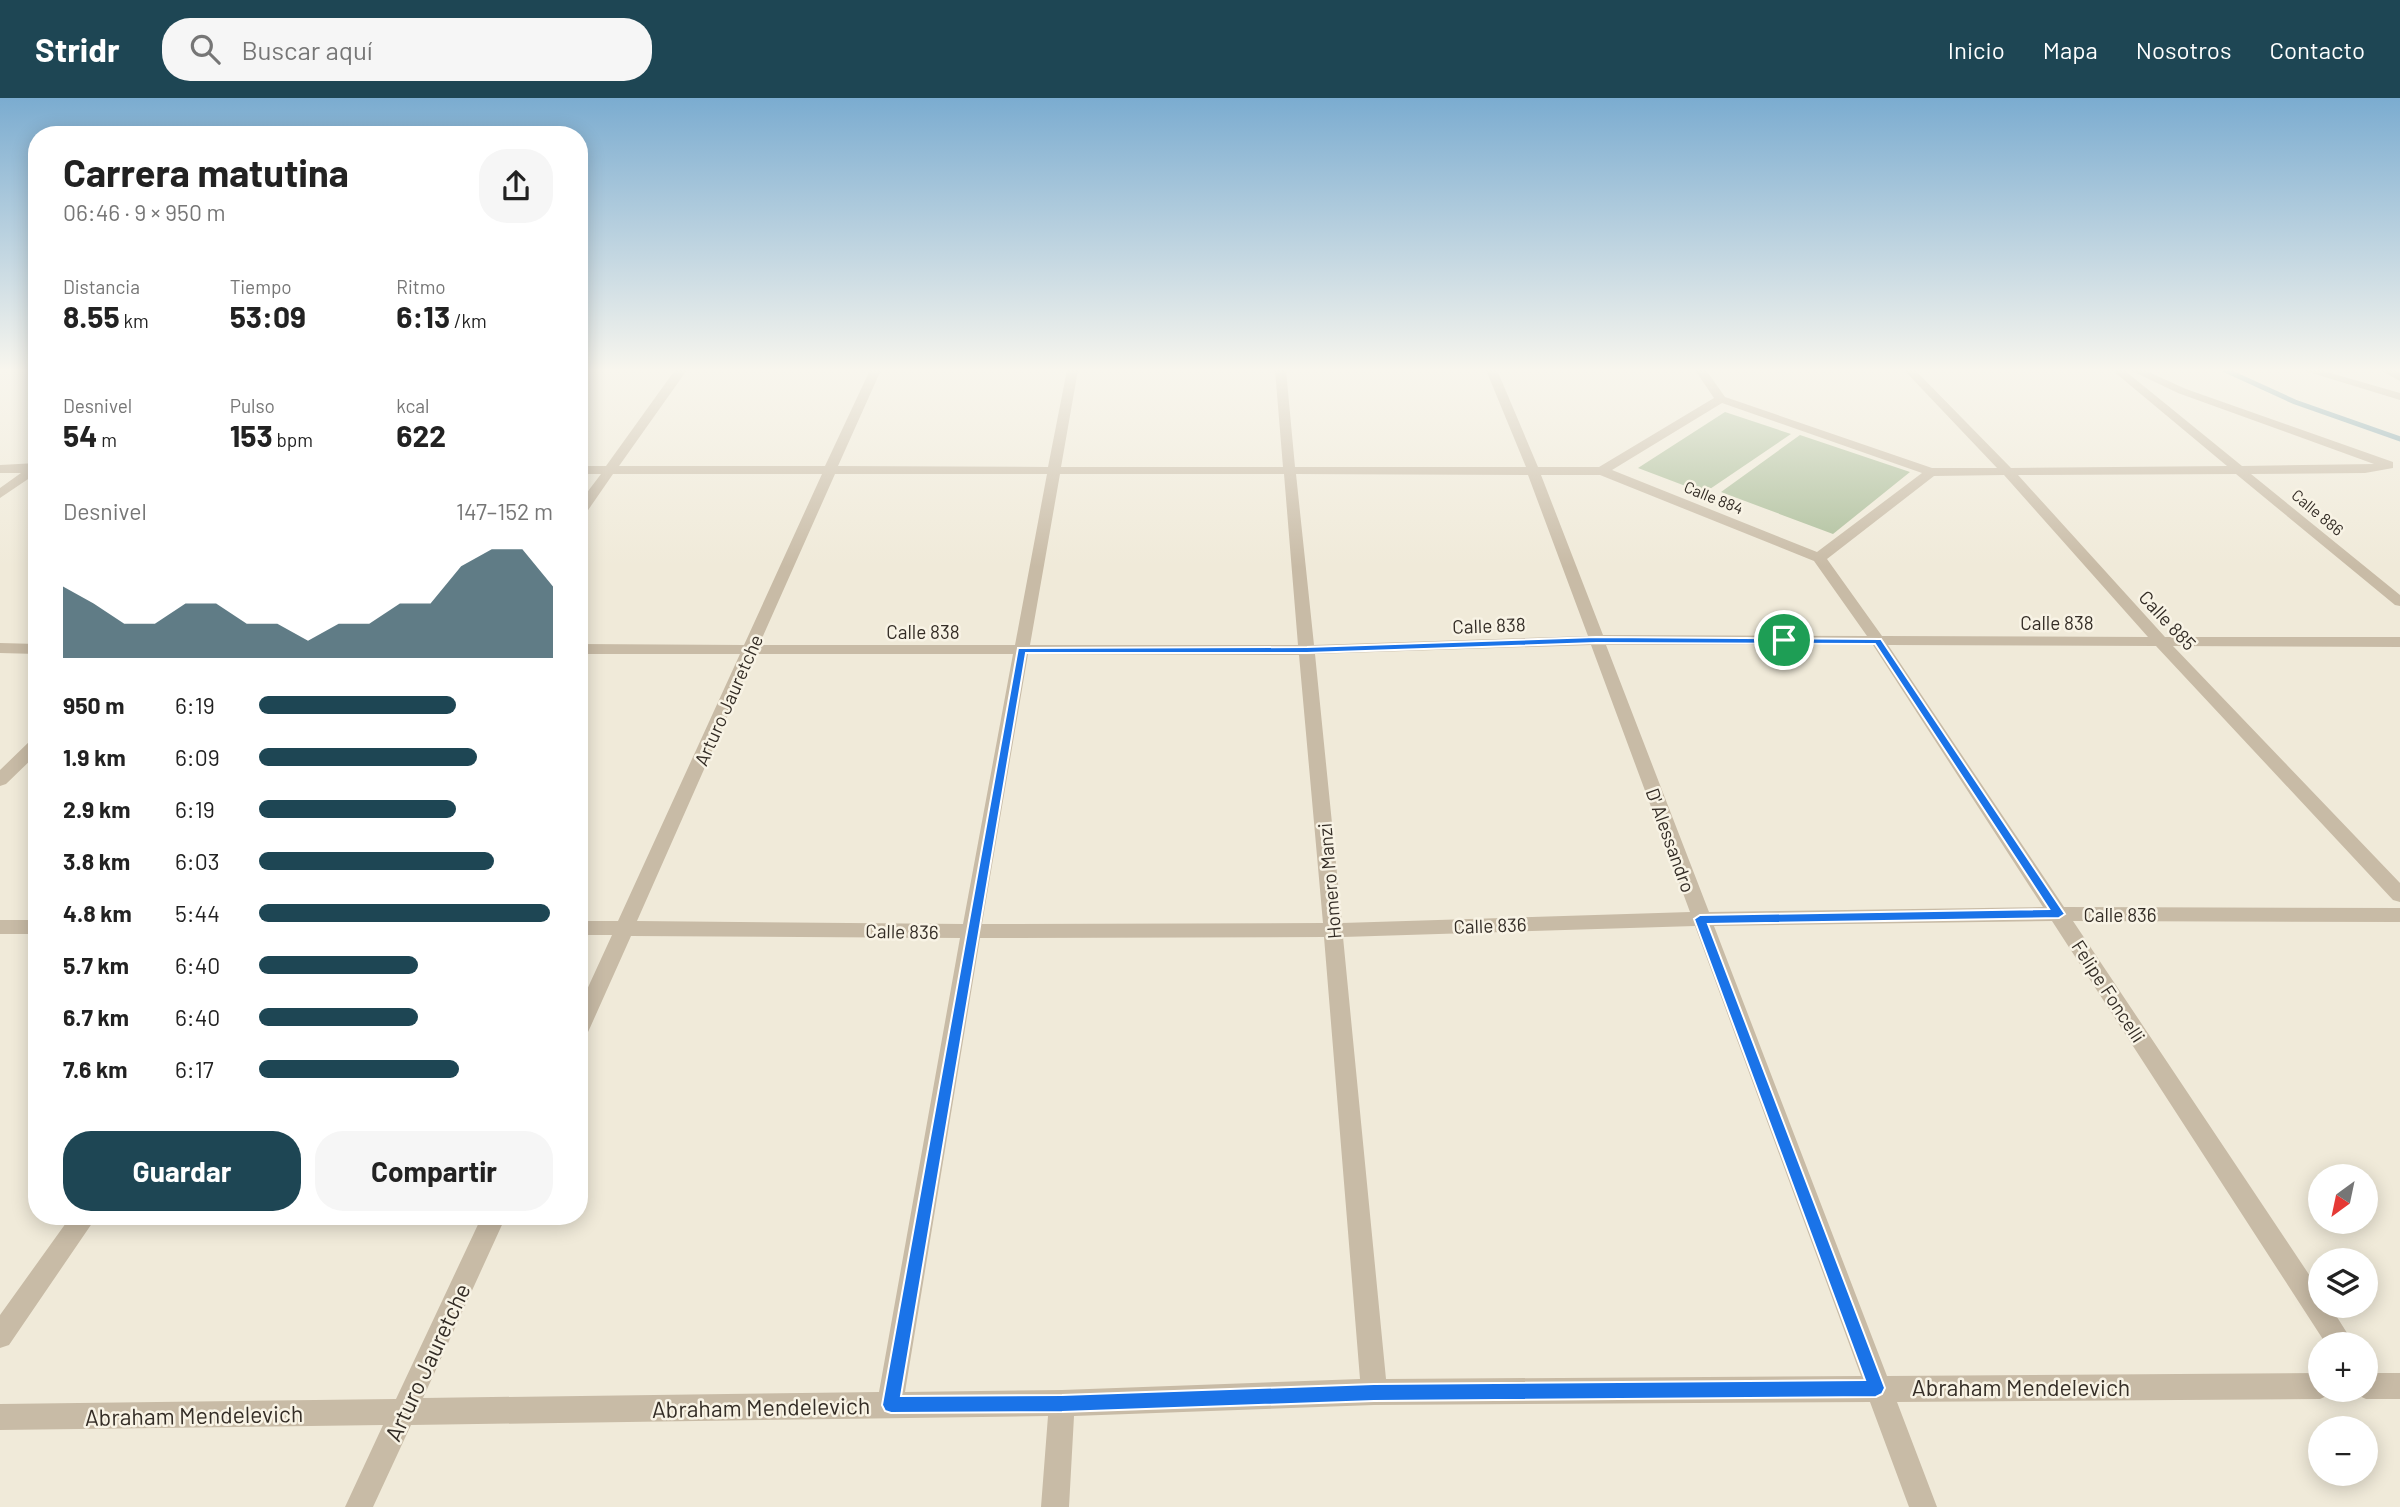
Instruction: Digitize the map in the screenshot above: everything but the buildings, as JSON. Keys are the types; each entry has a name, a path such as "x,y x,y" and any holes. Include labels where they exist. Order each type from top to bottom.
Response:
{"street":[{"path":"588,500 634,436"},
{"name":"Arturo Jauretche","path":"588,1010 846,436"},
{"path":"891,1405 971,931 1060,436"},
{"name":"Homero Manzi","path":"1285,436 1307,650 1374,1392"},
{"name":"D' Alessandro","path":"1519,436 1923,1507"},
{"path":"588,470 1602,471 1660,436"},
{"path":"1827,436 1931,472 2241,471 2394,467"},
{"name":"Calle 885","path":"1973,436 2160,642 2400,895"},
{"name":"Calle 886","path":"2197,436 2400,602"},
{"path":"2307,436 2394,467"},
{"path":"0,469 28,469"},
{"name":"Calle 884","path":"1602,471 1819,558"},
{"path":"1819,558 1931,472"},
{"path":"0,494 28,475"},
{"name":"Felipe Foncelli","path":"1819,558 1878,641 2334,1332"},
{"name":"Calle 838","path":"588,649 1307,650 1596,640 2400,642"},
{"path":"0,649 28,649"},
{"path":"0,780 28,753"},
{"name":"Calle 836","path":"588,928 1333,930 1700,919 2059,914 2400,915"},
{"path":"0,927 28,927"},
{"path":"0,1336 79,1225"},
{"name":"Arturo Jauretche","path":"359,1507 490,1225"},
{"path":"2378,1385 2400,1386"},
{"name":"Abraham Mendelevich","path":"0,1417 1062,1403 1374,1392 2308,1386"},
{"path":"1055,1507 1062,1403"}],"green space":[{"path":"1688,436 1788,436 1704,493 1638,468"},
{"path":"1799,436 1910,472 1833,534 1721,492"}],"waterway":[{"path":"2391,436 2400,439"}],"route":[{"path":"1596,640 1784,640 1878,641 2059,914 1700,919 1876,1388 1374,1392 1062,1403 891,1405 971,931 1022,650 1307,650 1596,640"}]}
